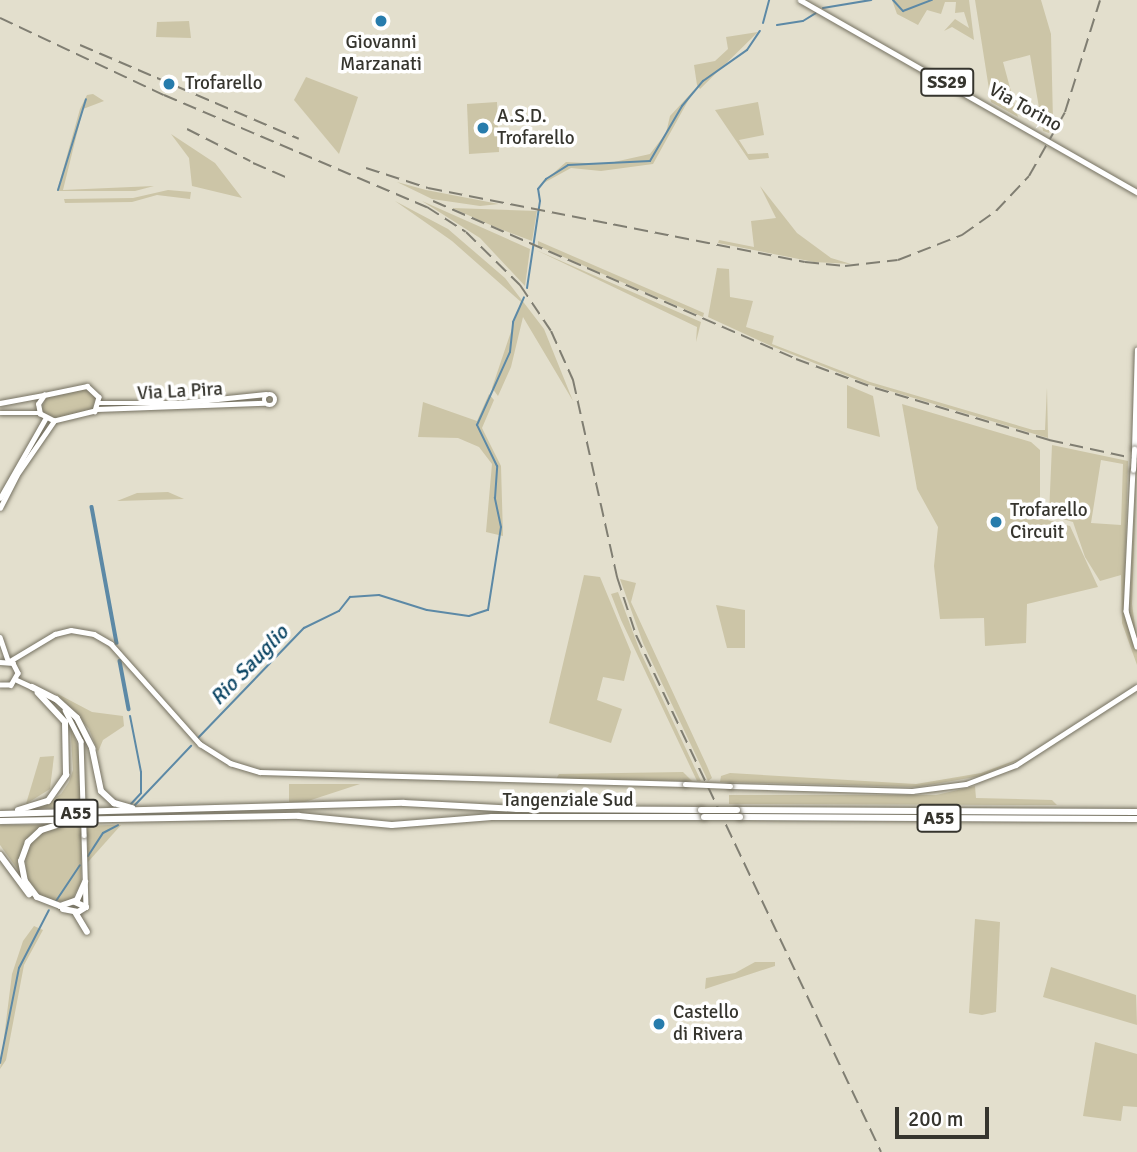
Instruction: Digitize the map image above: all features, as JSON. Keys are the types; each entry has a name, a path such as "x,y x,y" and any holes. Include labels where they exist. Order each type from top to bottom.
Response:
{"highway":[{"path":"32,687 56,699 81,724 105,796 119,806 152,811"},
{"path":"0,814 44,804 57,792 66,775 65,722 32,687"},
{"name":"Tangenziale Sud","path":"0,814 404,803 517,810 702,814"},
{"name":"Tangenziale Sud","path":"0,821 299,816 392,825 492,817 1137,812"},
{"name":"Tangenziale Sud","path":"738,814 1137,819"},
{"path":"86,907 74,903 56,906 35,895 25,881 22,857 28,842 41,830 89,820"},
{"path":"0,855 31,896 50,907 73,911 86,907"},
{"path":"74,903 85,882"},
{"path":"73,911 87,932"}],"main road":[{"name":"Via Torino","path":"800,0 1124,181 1137,192"},
{"name":"Via Torino","path":"1124,181 1137,182"}],"street":[{"path":"1137,350 1126,611 1137,646"},
{"path":"0,404 88,386 98,393 97,409"},
{"path":"266,394 274,395 276,402 264,403 266,394"},
{"name":"Via La Pira","path":"99,403 179,403 266,394"},
{"path":"39,413 44,395"},
{"name":"Via La Pira","path":"54,421 97,409 264,403"},
{"path":"0,413 39,413 45,419 54,421 16,476 0,508"},
{"path":"0,498 45,419"},
{"path":"0,662 25,655 55,634 77,630 94,634 111,644 200,744 230,763 260,772 912,791 966,784 1016,765 1136,688"},
{"path":"0,636 9,661 18,669"},
{"path":"17,680 18,669 25,655"},
{"path":"0,685 17,680 32,687 66,711 78,730 86,907"}],"shaded area":[{"path":"892,0 969,0 974,40 952,27 944,31 955,19 969,28 964,12 955,13 956,2 945,2 941,14 927,10 918,25 897,14"},
{"path":"975,0 1041,0 1051,34 1053,122 1049,133 1043,131 1030,55 1003,62 1018,117 991,102"},
{"path":"189,21 191,38 156,37 157,22"},
{"path":"758,32 700,89 694,65 715,61 728,49 726,37"},
{"path":"306,77 358,97 339,154 294,100"},
{"path":"694,90 653,164 601,171 571,168 540,185 566,162 605,164 650,154 666,133 670,116"},
{"path":"93,94 104,101 83,109 63,190 154,186 135,191 57,191 80,109 87,95"},
{"name":"A.S.D. Trofarello","path":"497,102 499,152 469,154 467,104"},
{"path":"758,102 764,135 739,140 748,154 768,153 769,158 749,160 715,110"},
{"path":"171,134 215,163 242,198 192,186 189,158"},
{"path":"397,182 499,204 480,206 432,199"},
{"path":"760,186 797,233 831,258 851,264 814,262 718,243 719,240 754,247 751,221 776,218"},
{"path":"168,190 191,192 190,199 157,195 132,202 65,203 64,199 133,198"},
{"path":"395,201 448,229 505,278 544,329 573,401 523,317 511,367 498,396 492,388 521,302 452,241"},
{"path":"422,201 530,249 525,286 480,238"},
{"path":"452,208 537,211 532,241 495,227"},
{"path":"538,241 704,313 703,317 538,246"},
{"path":"536,250 701,322 696,342 697,327"},
{"path":"717,268 729,269 730,297 753,301 746,327 774,336 772,344 870,382 1033,430 1045,430 1047,387 1048,438 870,385 771,346 708,317"},
{"path":"847,385 873,396 880,437 847,428"},
{"path":"87,388 96,397 92,410 52,419 41,411 46,397"},
{"path":"489,394 494,400 482,428 501,466 503,536 486,532 492,464 479,447 458,438 418,437 423,402 477,421"},
{"name":"Trofarello Circuit","path":"902,404 1031,442 1040,450 1040,518 1070,526 1098,587 1027,604 1026,643 985,646 984,618 940,619 934,566 938,527 917,489"},
{"path":"1052,445 1128,461 1124,615 1137,650 1137,665 1122,623 1121,575 1100,581 1085,557 1073,522 1049,515","holes":["1101,460 1123,464 1121,525 1091,523"]},
{"path":"1137,464 1132,604 1137,640 1129,615"},
{"path":"168,492 184,499 117,501 137,493"},
{"path":"584,575 600,577 631,652 624,681 603,677 597,700 622,709 611,743 549,723"},
{"path":"620,579 636,583 631,602 707,766 712,778 708,781 643,643"},
{"path":"618,592 640,651 701,781 697,781 621,620 611,594"},
{"path":"716,605 745,610 745,648 727,648"},
{"path":"56,693 92,712 123,716 124,726 103,740 98,752 89,729"},
{"path":"70,721 80,754 80,807 40,808 61,794 69,782 73,770"},
{"path":"54,756 50,789 26,804 40,757"},
{"path":"1027,756 981,776 917,787 720,782 721,776 730,773 916,784 981,773"},
{"path":"683,772 692,781 556,779 559,774"},
{"path":"289,784 360,784 305,802 289,802"},
{"path":"975,786 976,798 1052,800 1057,805 729,804 729,795 936,795"},
{"path":"81,824 81,883 71,901 51,901 37,894 27,881 25,852 36,836 57,825"},
{"path":"0,825 45,825 30,837 21,874 0,845"},
{"path":"121,825 88,862 87,826"},
{"path":"975,919 1000,922 996,1012 982,1015 969,1013"},
{"path":"34,926 43,930 24,965 6,1060 0,1069 12,974 23,941"},
{"path":"755,962 775,962 775,966 705,989 706,978 735,973"},
{"path":"1051,967 1136,995 1137,1025 1043,997"},
{"path":"1095,1042 1137,1054 1137,1107 1123,1106 1121,1121 1083,1116"}],"waterway":[{"name":"Rio Sauglio","path":"763,23 769,0"},
{"path":"823,8 871,0"},
{"path":"893,0 903,11 932,0"},
{"path":"777,25 803,21 816,13"},
{"name":"Rio Sauglio","path":"527,288 540,201 538,189 546,179 568,165 650,161 682,106 703,81 747,50 760,31"},
{"path":"58,190 86,99"},
{"name":"Rio Sauglio","path":"198,738 304,628 339,611 350,597 379,595 427,610 469,616 488,610 501,527 495,498 497,466 477,425 510,352 513,322 524,297"},
{"path":"92,507 117,643"},
{"path":"120,661 129,709"},
{"path":"130,716 141,772 141,793 130,805"},
{"name":"Rio Sauglio","path":"134,806 191,746"},
{"name":"Rio Sauglio","path":"88,856 103,833 118,825"},
{"path":"56,901 80,865"},
{"name":"Rio Sauglio","path":"0,1063 19,968 49,910"}],"railway":[{"path":"366,168 428,188 805,262 845,266 898,260 962,235 996,211 1029,176 1065,112 1100,0"},
{"path":"0,18 164,95 427,207 466,232 520,285 551,331 573,380 617,577 636,635 881,1152"},
{"path":"80,45 299,139"},
{"path":"187,129 250,161"},
{"path":"253,163 290,179"},
{"path":"433,201 796,359 875,388 1049,440 1137,459"}],"place":[{"name":"Giovanni Marzanati","path":"381,21"},
{"name":"Trofarello","path":"169,84"},
{"name":"A.S.D. Trofarello","path":"483,128"},
{"name":"Trofarello Circuit","path":"996,522"},
{"name":"Castello di Rivera","path":"659,1024"}]}
